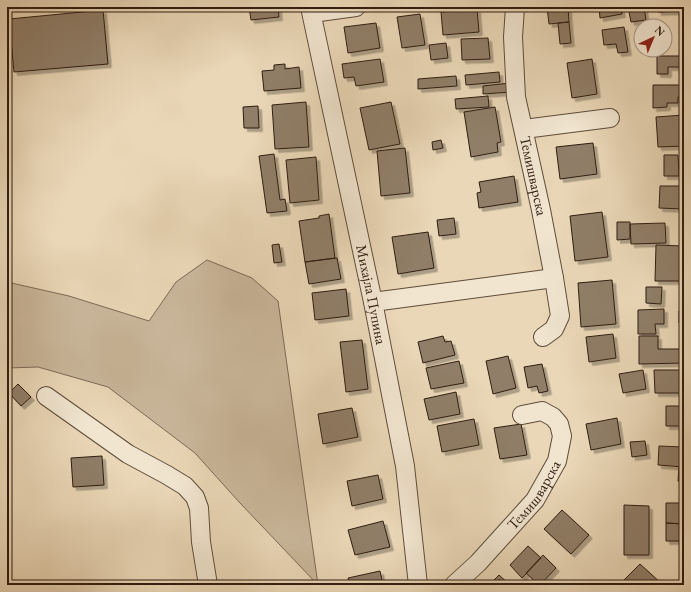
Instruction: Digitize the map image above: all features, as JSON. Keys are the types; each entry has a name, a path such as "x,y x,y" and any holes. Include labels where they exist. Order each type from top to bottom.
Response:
{"street":[{"path":"311,10 356,7"},
{"name":"Темишварска","path":"515,7 513,37 516,97 541,210 560,316 554,329 543,337"},
{"name":"Михајла Пупина","path":"311,10 373,302 405,466 418,585"},
{"path":"524,129 610,118"},
{"path":"373,302 554,278"},
{"path":"46,396 128,454 185,486 195,497 199,508 201,542 208,585"},
{"name":"Темишварска","path":"454,585 478,563 535,500 557,461 562,436 559,424 554,417 542,411 522,415"}],"shaded area":[{"path":"207,260 252,278 278,301 318,585 195,453 108,387 38,367 7,368 7,282 69,296 149,321 176,282"}],"building":[{"path":"249,7 278,7 279,17 251,20"},
{"path":"547,7 568,7 569,22 549,24"},
{"path":"599,7 621,7 622,14 600,18"},
{"path":"628,7 644,7 646,18 633,18 633,22 631,22"},
{"path":"657,7 682,7 682,11 658,12"},
{"path":"477,9 479,32 443,35 441,12"},
{"path":"103,10 108,64 14,72 9,19"},
{"path":"420,14 425,45 402,48 397,17"},
{"path":"569,22 571,43 560,44 558,23"},
{"path":"376,23 380,48 348,53 344,27"},
{"path":"624,27 628,52 618,53 616,44 604,45 602,30"},
{"path":"488,38 490,59 462,60 461,39"},
{"path":"446,43 448,58 431,60 429,45"},
{"path":"684,56 684,67 668,67 668,74 657,74 657,58"},
{"path":"380,59 384,82 356,86 354,77 344,78 342,64"},
{"path":"592,59 597,94 572,98 567,63"},
{"path":"285,64 285,69 299,67 301,88 264,91 262,71 274,70 274,65"},
{"path":"499,72 500,82 466,85 465,75"},
{"path":"456,76 457,86 418,89 418,79"},
{"path":"510,83 511,92 483,94 483,86"},
{"path":"653,85 683,85 683,97 678,97 678,103 667,103 667,107 653,108"},
{"path":"488,96 489,107 456,109 455,99"},
{"path":"306,102 309,147 275,149 272,105"},
{"path":"391,102 400,144 369,150 360,108"},
{"path":"258,106 259,128 244,128 243,107"},
{"path":"495,107 501,142 497,143 498,152 471,157 464,112"},
{"path":"684,115 684,146 658,147 656,117"},
{"path":"441,140 443,148 433,150 432,142"},
{"path":"593,143 597,174 560,179 556,147"},
{"path":"405,148 410,193 381,196 377,151"},
{"path":"274,154 280,200 285,199 287,211 267,213 259,156"},
{"path":"664,155 678,155 679,176 664,176"},
{"path":"316,157 319,200 290,203 286,160"},
{"path":"514,176 518,202 479,208 477,193 481,192 479,182"},
{"path":"660,186 684,186 684,209 659,208"},
{"path":"602,212 608,257 575,261 570,216"},
{"path":"329,214 335,258 305,262 299,221 319,218 319,216"},
{"path":"454,218 456,234 439,236 437,220"},
{"path":"617,222 630,222 630,239 617,240"},
{"path":"665,223 666,243 631,244 630,224"},
{"path":"428,232 434,268 398,274 392,237"},
{"path":"279,244 282,262 274,263 272,245"},
{"path":"656,245 684,246 684,281 655,281"},
{"path":"337,258 341,279 309,284 305,262"},
{"path":"612,280 616,324 581,327 578,283"},
{"path":"646,287 662,287 661,304 646,303"},
{"path":"346,289 349,316 315,320 312,293"},
{"path":"664,309 664,324 655,324 656,334 638,334 638,310"},
{"path":"679,311 684,311 684,323 679,323"},
{"path":"613,334 616,358 589,362 586,337"},
{"path":"443,336 445,342 451,341 455,355 423,363 418,342"},
{"path":"639,336 658,336 658,349 684,349 684,363 639,364"},
{"path":"362,340 368,389 346,392 340,342"},
{"path":"508,356 516,388 493,394 486,361"},
{"path":"459,361 464,383 431,389 426,368"},
{"path":"542,364 548,391 539,393 537,386 528,388 524,367"},
{"path":"643,370 646,389 623,393 619,374"},
{"path":"654,370 684,370 684,393 655,393"},
{"path":"18,384 31,397 21,406 9,393"},
{"path":"456,392 460,414 429,420 424,399"},
{"path":"666,406 684,406 684,426 666,426"},
{"path":"352,408 358,437 323,444 318,414"},
{"path":"617,418 621,444 591,450 586,424"},
{"path":"474,419 479,445 442,452 437,426"},
{"path":"521,424 527,455 500,459 494,428"},
{"path":"645,441 647,455 632,457 630,442"},
{"path":"659,446 684,447 684,467 658,465"},
{"path":"102,456 104,485 73,487 71,458"},
{"path":"679,467 684,467 684,482 678,481"},
{"path":"378,475 383,499 352,506 347,481"},
{"path":"666,503 684,503 684,524 666,523"},
{"path":"624,505 649,506 649,555 624,555"},
{"path":"562,510 589,535 571,554 544,529"},
{"path":"383,521 390,547 355,555 348,530"},
{"path":"666,523 684,524 684,541 666,541"},
{"path":"528,546 541,558 522,578 510,565"},
{"path":"543,555 556,568 539,585 526,573"},
{"path":"640,564 663,585 623,585 621,583"},
{"path":"380,571 383,585 350,585 348,578"},
{"path":"499,575 510,585 489,585"}]}
